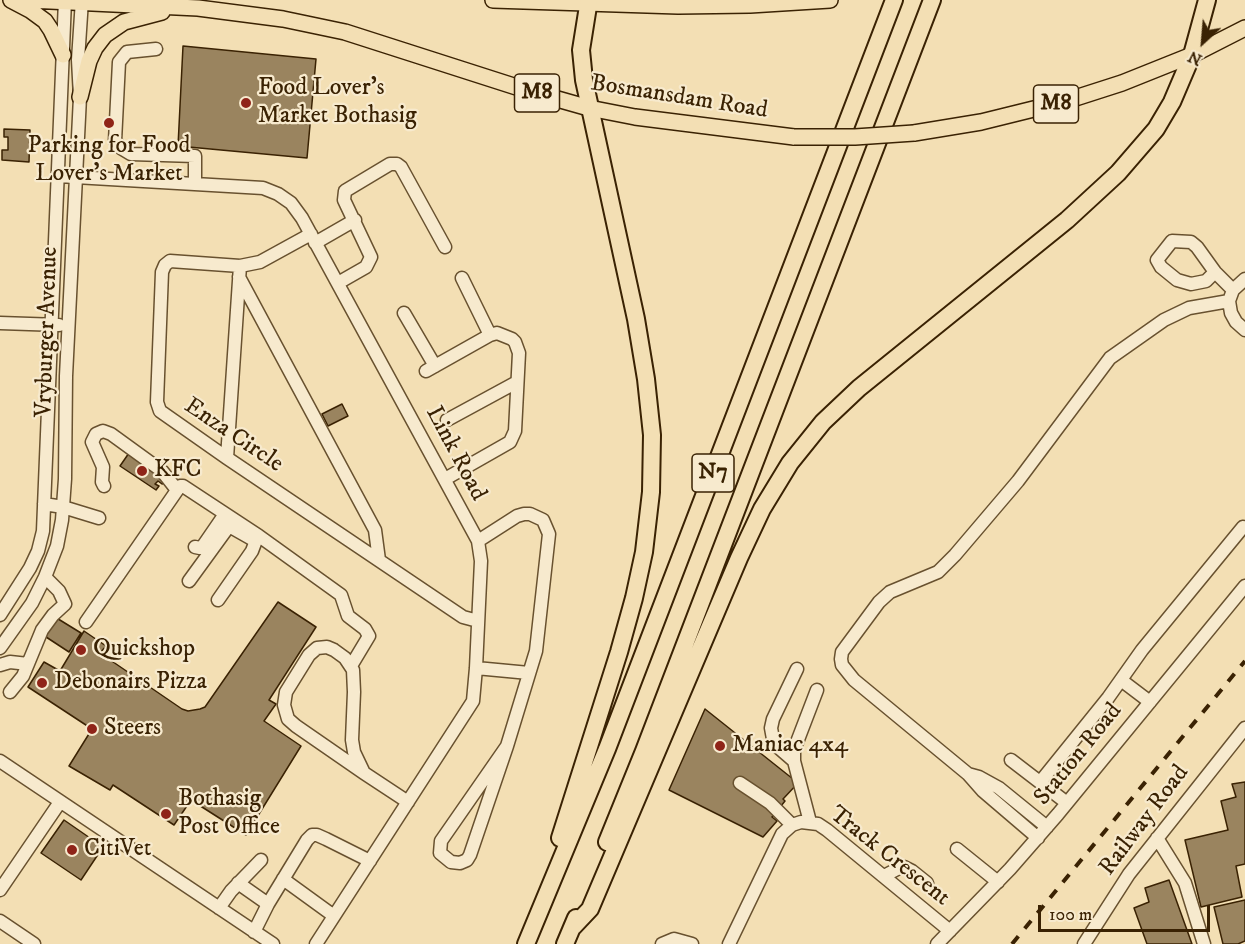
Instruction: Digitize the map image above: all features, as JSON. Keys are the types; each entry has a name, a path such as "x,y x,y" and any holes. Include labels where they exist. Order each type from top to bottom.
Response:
{"highway":[{"name":"N7","path":"526,944 610,740 894,0"},
{"name":"N7","path":"565,944 644,751 932,0"},
{"path":"573,927 590,909 739,558 762,509 790,463 823,422 859,388 1067,220 1118,173 1156,129 1172,102 1192,55 1207,0"},
{"path":"552,883 554,857 634,598 644,552 651,492 652,435 642,359 627,278 584,80 581,50 589,1"}],"main road":[{"path":"11,0 34,12 47,24 63,55"},
{"name":"Bosmansdam Road","path":"29,0 65,0 250,13 345,32 589,108 689,125 794,137 855,137 914,133 1027,112 1122,83 1192,55 1245,27"},
{"path":"493,0 589,1 678,6 750,5 830,0"},
{"path":"80,97 92,55 102,39 113,28 135,18 198,8"}],"street":[{"name":"Vryburger Avenue","path":"0,615 30,568 38,551 43,531 65,0"},
{"name":"Vryburger Avenue","path":"0,648 32,603 45,578 57,546 63,507 82,1"},
{"path":"156,49 127,52 119,62 115,141 131,154 195,156 195,183"},
{"path":"338,283 366,267 370,260 370,250 344,200 345,190 390,164 397,164 407,176 445,247"},
{"name":"Link Road","path":"58,176 263,188 271,190 291,203 302,218 338,283 478,541 481,561 475,694 470,706 316,944"},
{"path":"240,272 354,220"},
{"path":"1215,272 1206,281 1191,284 1177,280 1161,267 1157,260 1172,241 1191,242 1197,247 1215,272 1231,295 1231,313 1236,322 1245,330"},
{"name":"Enza Circle","path":"240,272 170,261 165,265 162,272 158,407 165,415 227,458 463,617 478,621"},
{"path":"227,458 240,272"},
{"path":"240,272 375,530 379,560"},
{"path":"462,278 490,335"},
{"path":"1038,837 979,787 968,774 854,680 842,664 842,651 879,602 890,592 938,572 956,555 1018,481 1110,358 1164,320 1189,308 1231,295 1245,279"},
{"path":"404,313 431,368 490,335 498,333 507,335 515,342 519,353 515,431 510,442 445,479"},
{"path":"0,323 68,326"},
{"path":"447,420 517,382"},
{"path":"104,486 102,482 104,468 92,442 96,434 103,431 111,434 162,471 177,490"},
{"path":"86,622 177,490 183,486 341,595 348,616 365,629 369,636 351,666"},
{"path":"44,504 99,518"},
{"path":"195,547 203,546 225,514"},
{"path":"478,541 524,514 536,516 548,526 536,651 507,746 470,855 467,860 460,863 451,862 440,853 441,841 507,746"},
{"path":"189,581 226,528 229,526 243,533 255,543 252,551 218,600"},
{"path":"1041,782 1142,650 1243,527"},
{"path":"10,692 23,676 42,630 65,604 59,591 45,578"},
{"name":"Station Road","path":"937,944 998,882 1047,827 1245,586"},
{"path":"364,773 354,752 352,740 354,675 351,666 334,650 327,647 317,648 309,655 286,692 284,705 288,718 296,726 364,773 408,802"},
{"path":"0,665 10,662 28,664"},
{"path":"476,668 529,673"},
{"path":"794,761 778,748 771,728 797,669"},
{"path":"1121,680 1149,702"},
{"path":"810,822 794,761 796,739 817,690"},
{"name":"Railway Road","path":"1084,944 1129,874 1245,728"},
{"path":"1011,760 1067,803"},
{"path":"0,761 273,944"},
{"path":"968,774 999,788 1047,827"},
{"path":"740,783 770,803 792,825"},
{"path":"0,890 60,801"},
{"name":"Track Crescent","path":"729,944 782,834 792,825 810,822 827,830 950,931"},
{"path":"254,932 268,904 312,835 326,839 370,861"},
{"path":"1157,838 1185,883 1204,944"},
{"path":"957,849 998,882"},
{"path":"219,908 238,883 261,860"},
{"path":"884,876 904,867 927,883"},
{"path":"283,879 334,916"},
{"path":"238,883 268,904"},
{"path":"0,921 34,944"},
{"path":"662,944 674,939 692,944"}],"building":[{"name":"Food Lover's Market Bothasig","path":"183,46 316,59 307,158 178,146"},
{"path":"4,129 30,130 29,162 2,160 2,150 8,150 8,137 4,137"},
{"path":"342,404 348,416 328,426 322,414"},
{"name":"KFC","path":"129,453 166,482 162,484 158,481 155,484 159,486 156,490 120,466"},
{"path":"278,602 316,627 269,700 276,704 264,721 301,746 246,835 191,800 174,825 113,785 110,790 69,766 92,729 28,687 44,662 60,671 84,631 106,646 100,653 182,709 188,711 200,709 205,707"},
{"path":"55,617 81,633 69,652 43,635"},
{"name":"Maniac 4x4","path":"705,709 798,783 783,799 785,801 772,817 777,821 763,837 669,790"},
{"path":"1245,782 1245,864 1236,866 1242,897 1201,907 1185,840 1228,830 1221,801 1236,797 1232,784"},
{"name":"CitiVet","path":"64,820 103,847 81,880 41,853"},
{"path":"1169,880 1192,944 1147,944 1134,908 1149,902 1145,888"},
{"path":"1245,900 1245,941 1238,944 1223,944 1214,907"}],"railway":[{"path":"1012,944 1245,661"}],"place":[{"name":"Food Lover's Market Bothasig","path":"246,103"},
{"name":"Parking for Food Lover's Market","path":"109,123"},
{"name":"KFC","path":"142,471"},
{"name":"Quickshop","path":"81,650"},
{"name":"Debonairs Pizza","path":"42,683"},
{"name":"Steers","path":"92,729"},
{"name":"Maniac 4x4","path":"720,746"},
{"name":"Bothasig Post Office","path":"166,814"},
{"name":"CitiVet","path":"72,850"}]}
